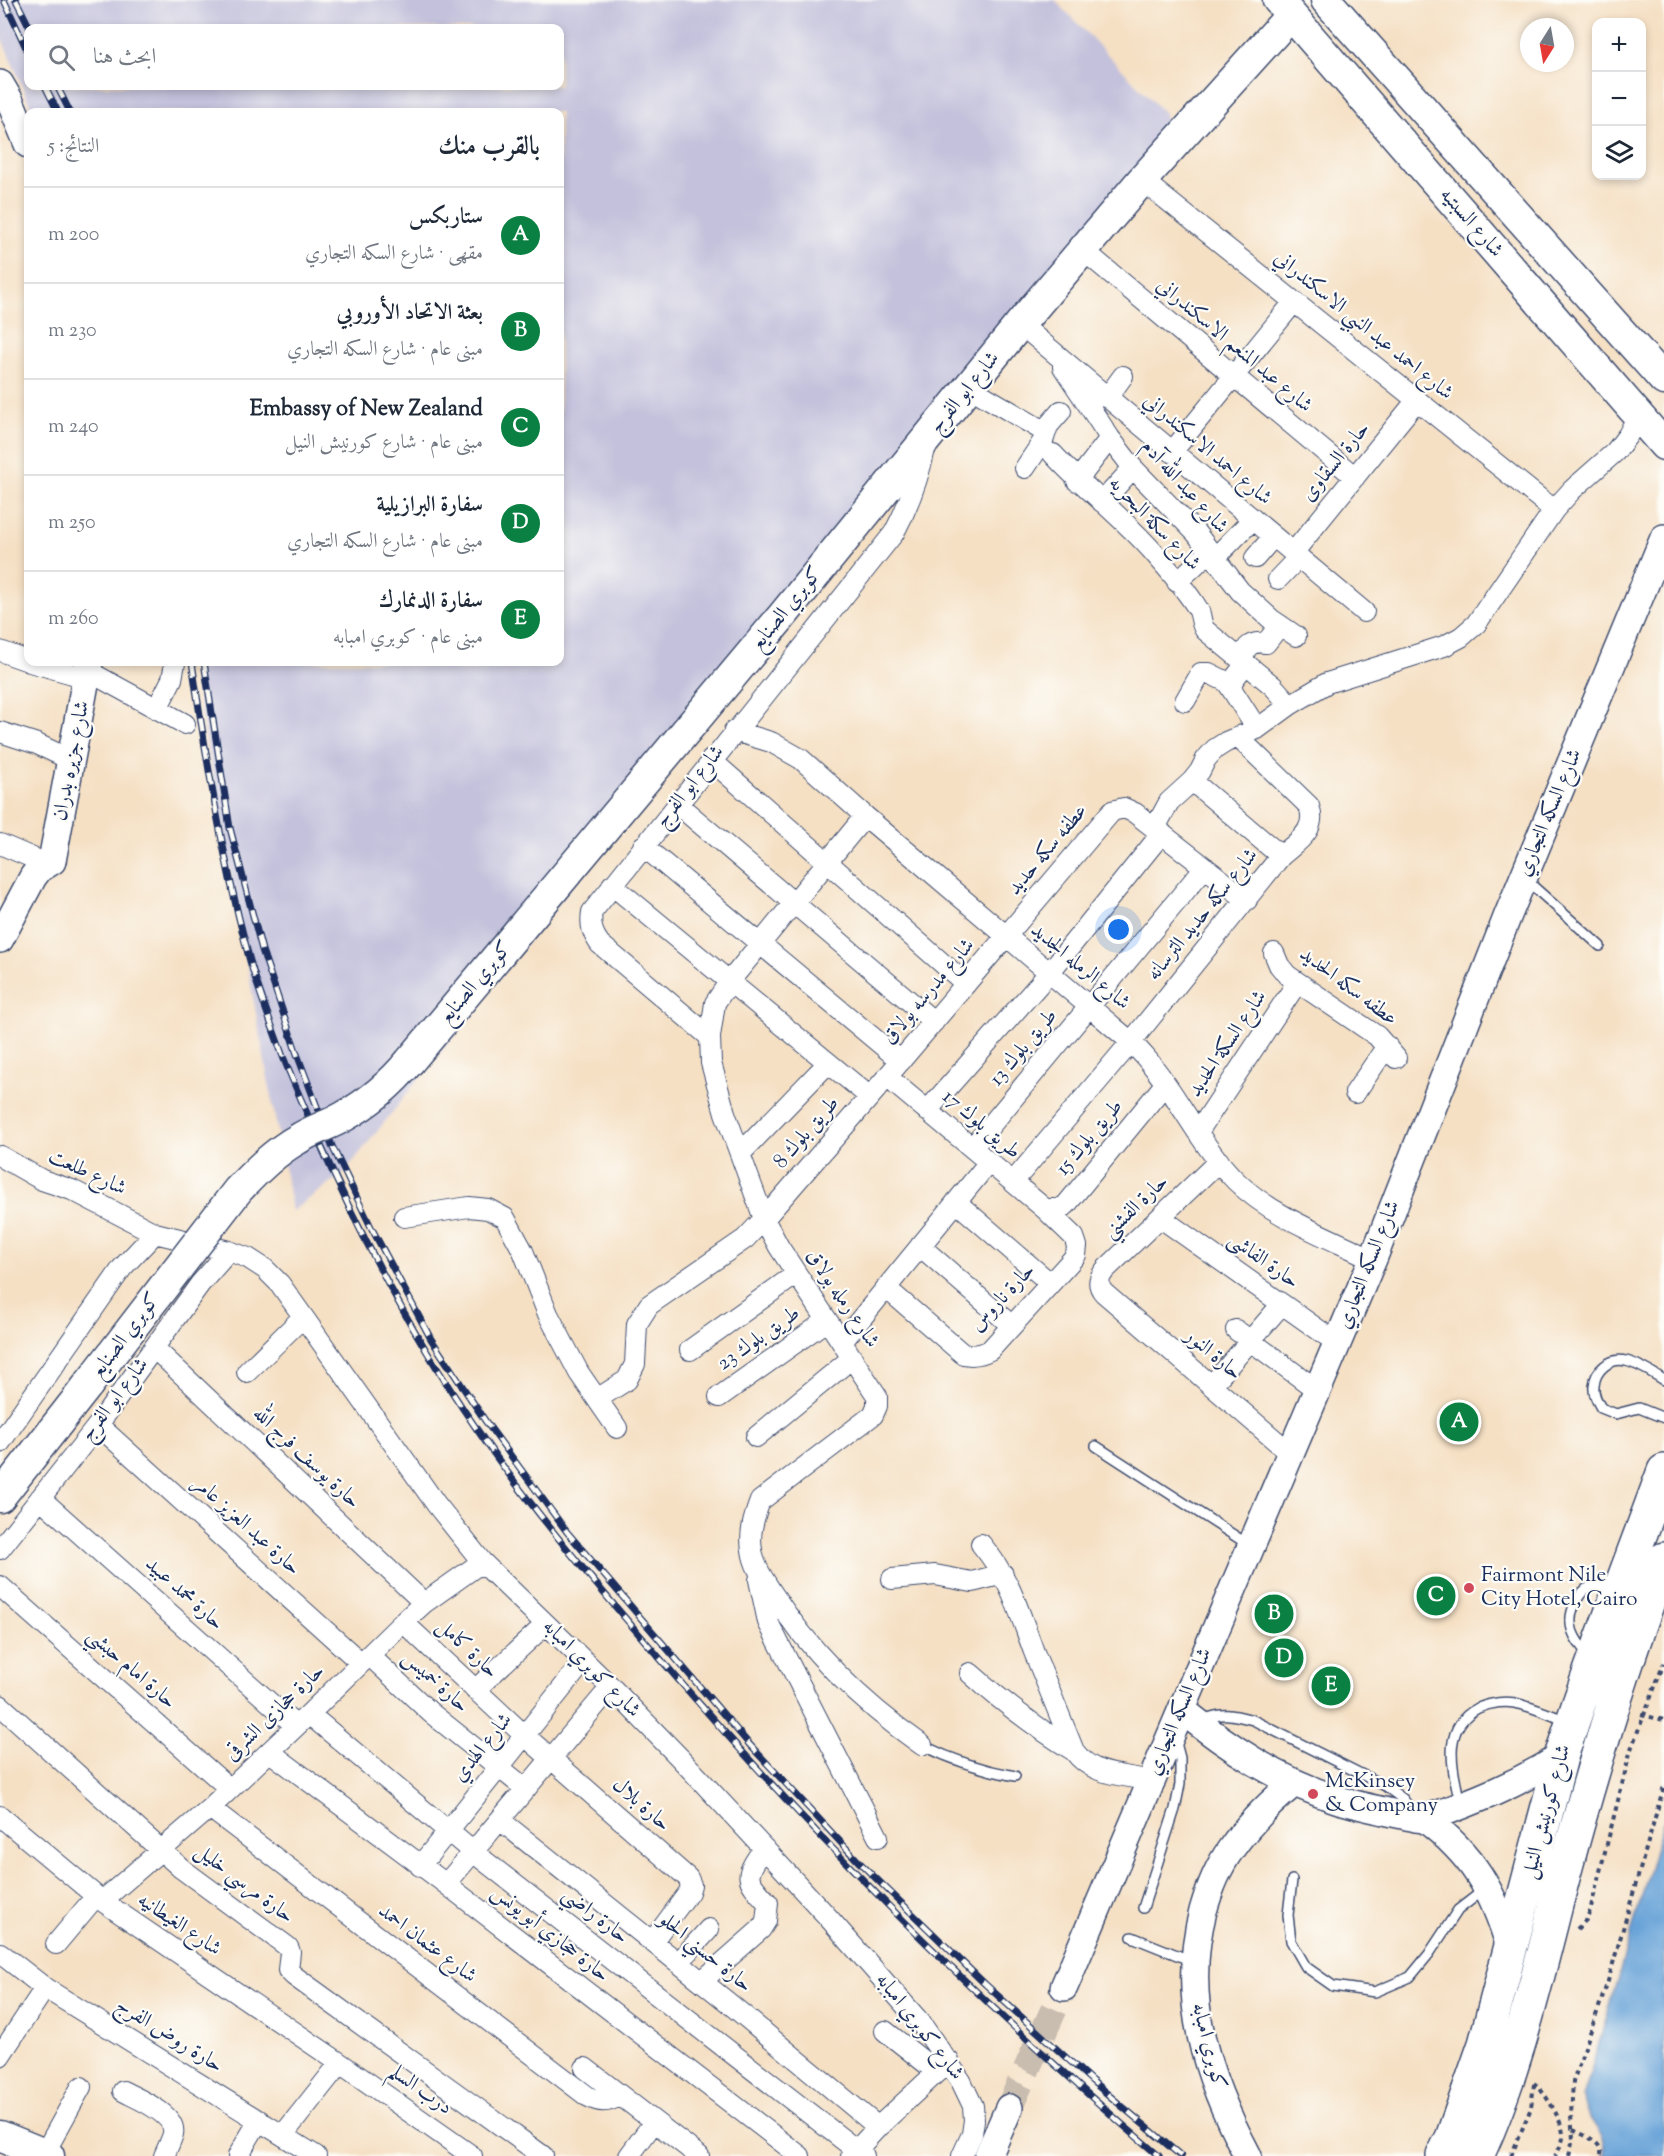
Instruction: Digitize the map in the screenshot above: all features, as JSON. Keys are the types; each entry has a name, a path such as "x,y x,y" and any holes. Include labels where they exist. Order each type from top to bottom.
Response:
{"highway":[{"name":"شارع كورنيش النيل","path":"1443,2156 1452,2138 1485,2044 1561,1757 1593,1659 1664,1471"},
{"name":"شارع كورنيش النيل","path":"1476,2156 1517,2050 1592,1771 1639,1623 1664,1558"}],"main road":[{"name":"شارع السبتيه","path":"1326,0 1664,380"},
{"name":"شارع السبتيه","path":"1285,7 1664,445"},
{"name":"شارع ابو الفرج","path":"927,436 1285,7"},
{"name":"كوبري الصنايع","path":"0,1497 238,1190 276,1153 298,1138 344,1117 369,1102 391,1083 783,615 927,436"},
{"path":"0,2136 46,2155"}],"street":[{"path":"0,84 24,134"},
{"name":"شارع احمد عبد النبي الاسكندراني","path":"1142,180 1554,510"},
{"name":"شارع عبد المنعم الاسكندراني","path":"1083,250 1355,477"},
{"path":"1172,452 1294,302"},
{"name":"شارع احمد الاسكندراني","path":"1020,324 1364,612"},
{"name":"شارع عبد الله آدم","path":"1055,354 1074,386 1133,468 1196,533 1240,591 1255,606 1288,631 1266,643 1256,642 1250,645 1246,650 1244,663"},
{"path":"1107,398 1123,376"},
{"path":"969,387 1045,432"},
{"name":"حارة السقاوى","path":"1278,579 1417,400"},
{"path":"1025,468 1043,441 1048,426 1061,411"},
{"path":"927,1111 1049,973 1158,831 1169,802 1192,781 1215,749 1257,729 1290,705 1327,683 1444,646 1461,637 1476,624 1554,510 1572,490 1615,452 1628,435 1638,416"},
{"name":"شارع ابو الفرج","path":"710,1037 600,944 593,935 590,923 592,912 894,533 916,485 927,436"},
{"path":"1077,481 1110,438"},
{"name":"شارع سكة البحريه","path":"1053,454 1077,481 1129,527 1178,582 1198,609 1201,625 1205,630 1273,686 1290,705"},
{"path":"1102,502 1133,468"},
{"path":"1178,582 1213,555 1252,519"},
{"path":"1255,558 1274,537"},
{"name":"شارع السكه التجاري","path":"1064,1987 1151,1781 1184,1721 1251,1546 1373,1259 1523,878 1664,538"},
{"path":"0,651 24,659"},
{"path":"1227,682 1234,679 1244,663"},
{"path":"62,666 88,670 185,724"},
{"path":"157,708 178,666"},
{"name":"شارع جزيره بدران","path":"50,862 88,670"},
{"path":"1185,701 1201,673 1209,673 1227,682 1257,729"},
{"name":"شارع الرمله الجديد","path":"734,731 771,742 801,759 1131,1042 1144,1055 1219,1161 1256,1199 1279,1213 1373,1259"},
{"path":"0,732 37,744 71,760"},
{"name":"شارع سكه حديد الترسانه","path":"1013,1182 1131,1042 1281,856 1310,828 1313,817 1309,806 1239,738"},
{"path":"711,760 966,984"},
{"path":"1192,781 1281,856"},
{"path":"677,804 934,1022"},
{"name":"عطفه سكه حديد","path":"1006,937 1112,811 1124,808 1135,813 1247,900"},
{"name":"شارع رمله بولاق","path":"865,816 715,1002 710,1037 711,1063 717,1089 764,1219 795,1275 877,1396 877,1406 873,1415 760,1501 751,1533 756,1566 783,1611 850,1688 884,1719 922,1745"},
{"path":"0,844 50,862"},
{"path":"643,846 901,1061"},
{"path":"0,939 33,878 39,869 50,862"},
{"name":"طريق بلوك 13","path":"972,1148 1205,867"},
{"path":"612,885 870,1097"},
{"name":"شارع مدرسه بولاق","path":"887,1077 1006,937"},
{"name":"عطفه سكه الحديد","path":"1274,953 1279,965 1287,975 1377,1036 1392,1052 1355,1093"},
{"name":"شارع السكة الحديد","path":"1198,1132 1297,983"},
{"path":"740,1154 828,1063"},
{"name":"طريق بلوك 17","path":"887,1077 1045,1209"},
{"name":"طريق بلوك 8","path":"597,1399 627,1380 635,1364 637,1324 649,1305 745,1239 887,1077"},
{"name":"طريق بلوك 15","path":"1045,1209 1052,1210 1066,1205 1165,1084"},
{"name":"شارع طلعت","path":"0,1156 42,1180 72,1190 155,1233"},
{"name":"حارة الفشني","path":"1104,1293 1099,1283 1102,1273 1219,1161"},
{"path":"756,1437 847,1350 886,1288 989,1162"},
{"path":"956,1202 1050,1284"},
{"path":"404,1217 469,1207 488,1209 505,1218 523,1251 548,1314 579,1373 616,1428"},
{"name":"حارة ناروس","path":"886,1288 963,1354 972,1356 982,1354 990,1350 1076,1255 1077,1246 1074,1237 1045,1209"},
{"name":"حارة الفاشى","path":"1161,1218 1337,1343"},
{"path":"0,1443 122,1268 155,1233"},
{"name":"شارع كوبري امبابه","path":"155,1233 229,1251 248,1258 265,1269 279,1284 446,1517 482,1562 611,1687 764,1848 920,2022 943,2067 965,2087 973,2106 972,2134 962,2156"},
{"path":"920,1246 1012,1326"},
{"name":"شارع ابو الفرج","path":"0,1549 98,1425 200,1284 229,1251"},
{"path":"690,1350 795,1275"},
{"name":"حارة النور","path":"1104,1293 1290,1453"},
{"path":"1212,1385 1243,1336 1282,1304"},
{"path":"247,1372 303,1317"},
{"name":"طريق بلوك 23","path":"719,1397 826,1321"},
{"path":"1243,1336 1317,1390"},
{"name":"حارة يوسف فرج الله","path":"154,1348 424,1603"},
{"name":"حارة عبد العزيز عامر","path":"98,1425 365,1659"},
{"name":"حارة محمد عبيد","path":"40,1497 303,1720"},
{"path":"981,1544 1003,1574 1016,1599 1074,1751 1082,1762 1094,1769 1151,1781"},
{"name":"حارة حجازى الشرقى","path":"56,1944 99,1899 210,1808 424,1603 482,1562"},
{"path":"756,1566 768,1622 878,1837"},
{"path":"892,1579 935,1575 972,1582 1003,1574"},
{"name":"حارة امام حبشي","path":"0,1586 230,1789"},
{"name":"حارة كامل","path":"403,1622 551,1759"},
{"path":"475,1690 546,1624"},
{"name":"حارة خميس","path":"365,1659 526,1789"},
{"name":"شارع الهدي","path":"420,1866 584,1661"},
{"path":"970,1673 1028,1722 1074,1751"},
{"path":"446,1884 611,1687"},
{"name":"حارة مرسي خليل","path":"0,1705 182,1869 288,1947 290,1952 288,1970 294,1976 543,2156"},
{"name":"حارة راضي","path":"303,1720 448,1831 858,2154"},
{"path":"1184,1721 1294,1783 1336,1799 1421,1818 1449,1837 1470,1860 1487,1887 1501,1916 1510,1947"},
{"name":"حارة حجازي أبو يونس","path":"270,1752 800,2156"},
{"path":"1421,1818 1496,1793 1561,1757"},
{"name":"حارة بلال","path":"551,1759 688,1878 691,1885 689,1892 652,1942"},
{"name":"كوبري امبابه","path":"1248,2156 1227,2116 1210,2073 1199,2028 1195,1996 1197,1937 1209,1892 1229,1851 1258,1814 1294,1783"},
{"name":"شارع عثمان احمد","path":"210,1808 587,2096 598,2102 609,2102 619,2096"},
{"name":"شارع الغيطانيه","path":"0,1816 99,1899 340,2063"},
{"name":"حارة حسني الحلو","path":"500,1820 702,1981 878,2127"},
{"path":"702,1981 761,1929 766,1921 768,1903 751,1884 749,1877 750,1869 764,1848"},
{"path":"678,1962 709,1929"},
{"name":"حارة روض الفرج","path":"0,1953 45,1988 316,2156"},
{"path":"0,2056 45,1988"},
{"path":"858,2154 878,2127 943,2067 885,2031"},
{"path":"283,2135 340,2063"},
{"name":"درب السلم","path":"340,2063 472,2156"},
{"path":"585,2068 699,2156"},
{"path":"46,2155 81,2087"},
{"path":"123,2091 165,2114 172,2122 174,2132 164,2156"},
{"path":"988,2156 1009,2108"},
{"path":"238,2156 259,2120"},
{"path":"629,2156 654,2122"}],"lane":[{"path":"1523,878 1599,946"},
{"path":"1664,1380 1626,1361 1613,1360 1603,1366 1593,1384 1595,1397 1601,1408 1616,1414 1639,1408 1664,1418"},
{"path":"1096,1446 1251,1546"},
{"path":"1461,1806 1453,1767 1452,1749 1454,1733 1462,1719 1486,1705 1517,1703 1572,1723"},
{"path":"1143,1908 1175,1809 1180,1784 1184,1721 1233,1714 1253,1720 1384,1786 1403,1799 1421,1818"},
{"path":"922,1745 982,1770 1015,1776"},
{"path":"1292,1880 1288,1915 1291,1941 1306,1967 1334,1986 1375,1992 1410,1977 1429,1954 1458,1910 1487,1887"},
{"path":"1132,1937 1195,1962"}],"path":[{"path":"1572,1932 1586,1920 1590,1911 1631,1749 1664,1663"},
{"path":"1569,2156 1573,2130 1571,2116 1573,2082 1608,1981 1664,1786"},
{"path":"1534,2083 1548,2099 1563,2134 1562,2143 1555,2156"},
{"path":"1573,2130 1598,2144 1602,2150 1601,2156"}],"shaded area":[{"path":"0,0 1055,0 1164,113 1172,132 344,1173 292,1211 193,666 564,666 564,108 31,108 0,34"}],"water":[{"path":"1664,1820 1664,2156 1605,2156 1603,2140 1587,2113 1583,2098"}],"tunnel":[{"path":"1009,2108 1064,1987"}],"railway":[{"path":"4,0 24,43"},
{"path":"16,0 28,24"},
{"path":"47,90 56,108"},
{"path":"59,90 68,108"},
{"path":"193,666 222,842 247,950 263,1002 282,1054 349,1207 408,1320 453,1393 524,1495 576,1560 683,1685 795,1810 972,1988 1159,2156"},
{"path":"205,666 230,828 262,950 297,1054 332,1146 372,1229 431,1339 486,1422 567,1532 749,1744 859,1862 985,1984 1092,2081 1181,2156"}],"place":[{"name":"ستاربكس","path":"1459,1422"},
{"name":"Fairmont Nile City Hotel, Cairo","path":"1469,1588"},
{"name":"Embassy of New Zealand","path":"1436,1596"},
{"name":"بعثة الاتحاد الأوروبي","path":"1274,1614"},
{"name":"سفارة البرازيلية","path":"1284,1658"},
{"name":"سفارة الدنمارك","path":"1331,1686"},
{"name":"McKinsey & Company","path":"1313,1794"}]}
